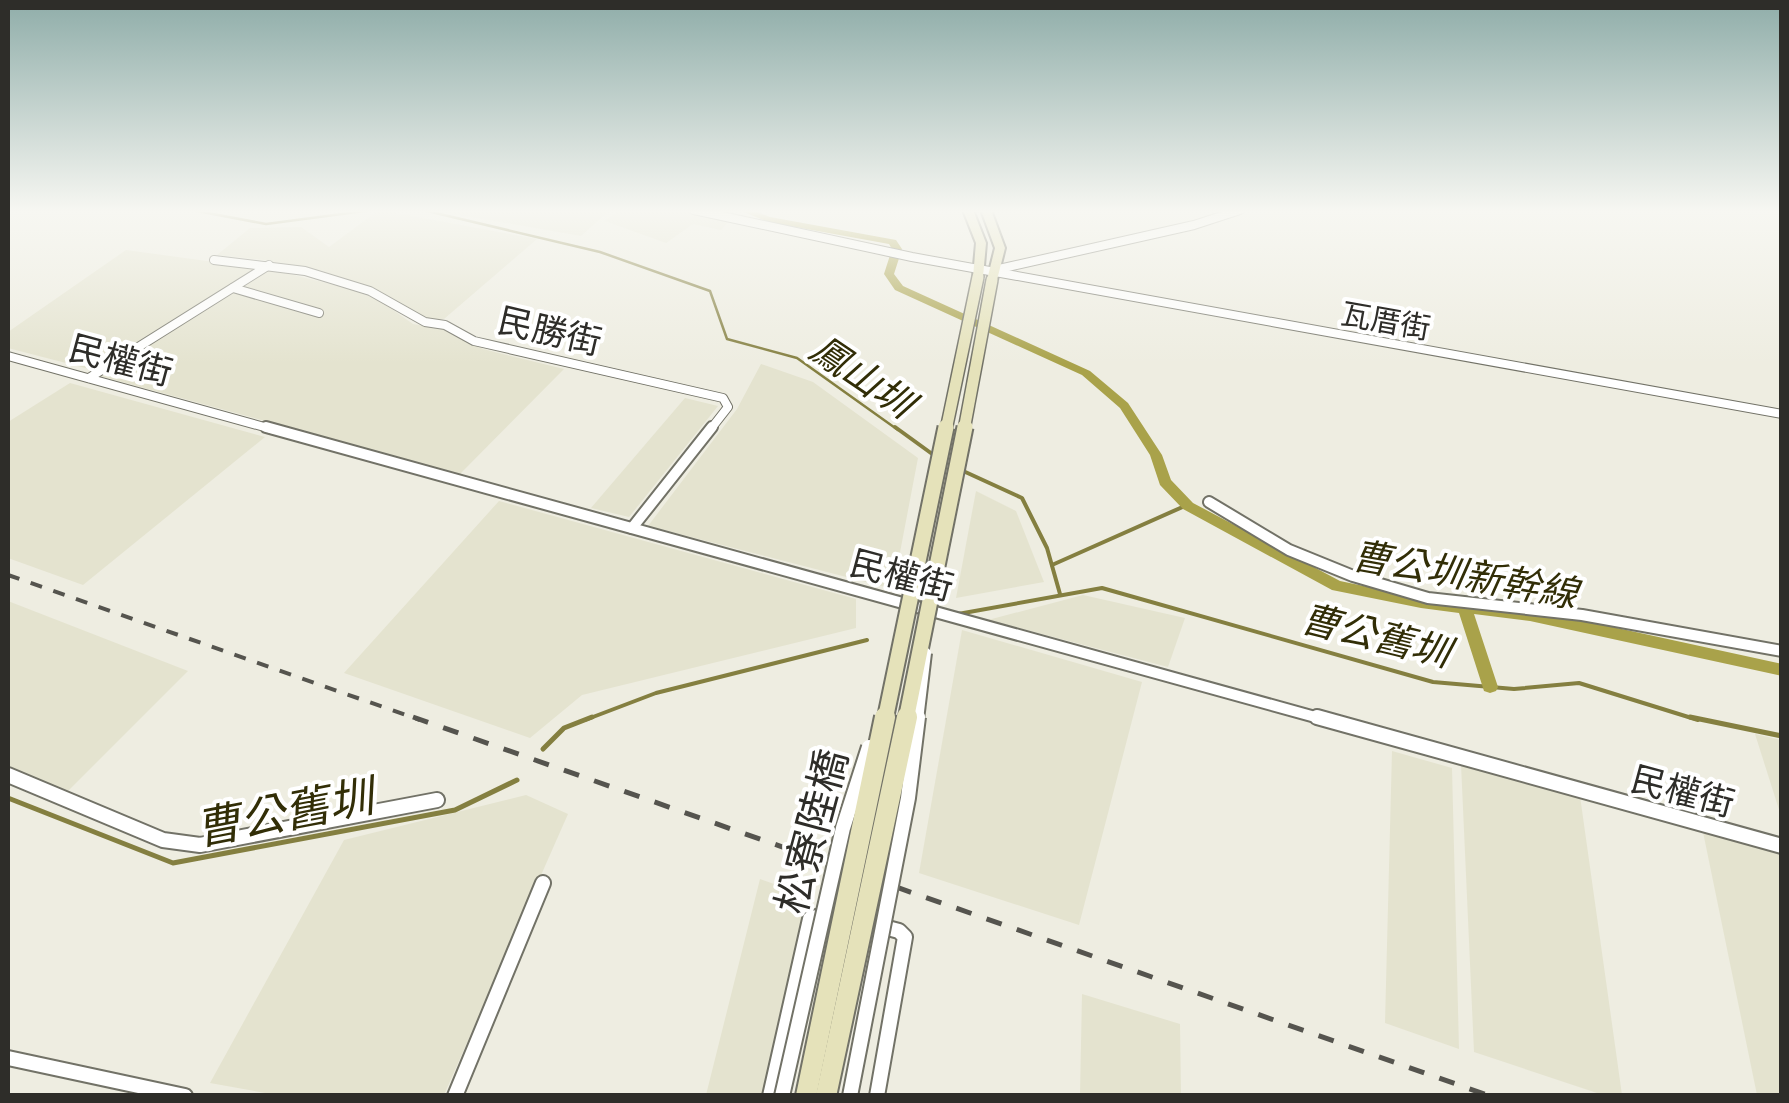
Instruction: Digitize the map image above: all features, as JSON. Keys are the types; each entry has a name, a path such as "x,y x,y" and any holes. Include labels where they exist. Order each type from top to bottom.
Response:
{"street":[{"name":"民勝街","path":"231,261 270,265 370,291 425,322 445,325 474,341 723,398 728,407 632,528"},
{"name":"瓦厝街","path":"935,261 986,274 1782,414"},
{"path":"984,261 986,274"},
{"path":"986,274 993,261"},
{"path":"986,274 1040,261"},
{"path":"88,378 270,265"},
{"name":"松寮陸橋","path":"806,1096 986,274"},
{"name":"松寮陸橋","path":"850,1096 908,798 934,591 986,274"},
{"path":"233,288 319,313"},
{"name":"民權街","path":"8,356 1782,846"},
{"path":"1209,502 1289,550 1353,576 1428,598 1582,616 1782,651"},
{"name":"松寮陸橋","path":"782,1096 842,828 915,587"},
{"name":"松寮陸橋","path":"826,1096 934,591"},
{"path":"10,780 163,840 200,845 437,800"},
{"path":"455,1096 544,883"},
{"path":"770,1096 810,919 831,913 900,932 905,937 877,1096"},
{"path":"8,1058 185,1096"}],"shaded area":[{"path":"109,261 210,261 258,268 93,370 8,348 8,332"},
{"path":"270,261 511,261 444,319 426,320 389,297 344,279"},
{"path":"269,269 347,288 379,300 413,324 443,329 483,349 564,369 460,474 100,376"},
{"path":"761,364 813,382 918,458 893,589 648,526 737,409"},
{"path":"70,383 265,437 83,585 8,558 8,422"},
{"path":"685,398 718,406 629,517 591,508"},
{"path":"976,491 1016,511 1044,582 956,598"},
{"path":"499,501 856,599 856,628 582,695 530,738 344,673"},
{"path":"1083,595 1185,618 1168,667 988,620"},
{"path":"8,601 188,671 66,793 8,774"},
{"path":"962,630 1142,682 1079,925 919,873"},
{"path":"1755,734 1781,740 1781,816"},
{"path":"1392,751 1452,768 1459,1049 1385,1023"},
{"path":"1461,764 1580,796 1622,1095 1603,1095 1474,1052"},
{"path":"526,795 568,814 444,1095 276,1095 210,1083 344,840"},
{"path":"1703,832 1781,853 1781,1095 1757,1095"},
{"path":"760,879 808,896 763,1095 706,1095"},
{"path":"1082,994 1180,1024 1181,1095 1080,1095"}],"waterway":[{"name":"鳳山圳","path":"627,261 710,291 727,339 797,358 898,430"},
{"name":"曹公圳新幹線","path":"893,261 889,274 899,288 1086,373 1124,406 1156,455 1165,482 1188,506 1337,586 1421,603 1530,615 1782,670"},
{"name":"鳳山圳","path":"895,427 935,456"},
{"name":"鳳山圳","path":"961,470 1022,498 1047,548 1060,594"},
{"path":"1052,565 1187,505"},
{"name":"曹公舊圳","path":"958,614 1102,588 1433,682 1514,689 1579,683 1698,720"},
{"path":"1465,608 1490,687"},
{"name":"曹公舊圳","path":"585,720 656,693 867,640"},
{"name":"曹公舊圳","path":"543,749 564,728 592,717"},
{"name":"曹公舊圳","path":"1690,717 1782,736"},
{"name":"曹公舊圳","path":"8,798 173,863 455,810 517,780"}],"railway":[{"path":"8,575 420,720"},
{"path":"413,717 1490,1096"}]}
